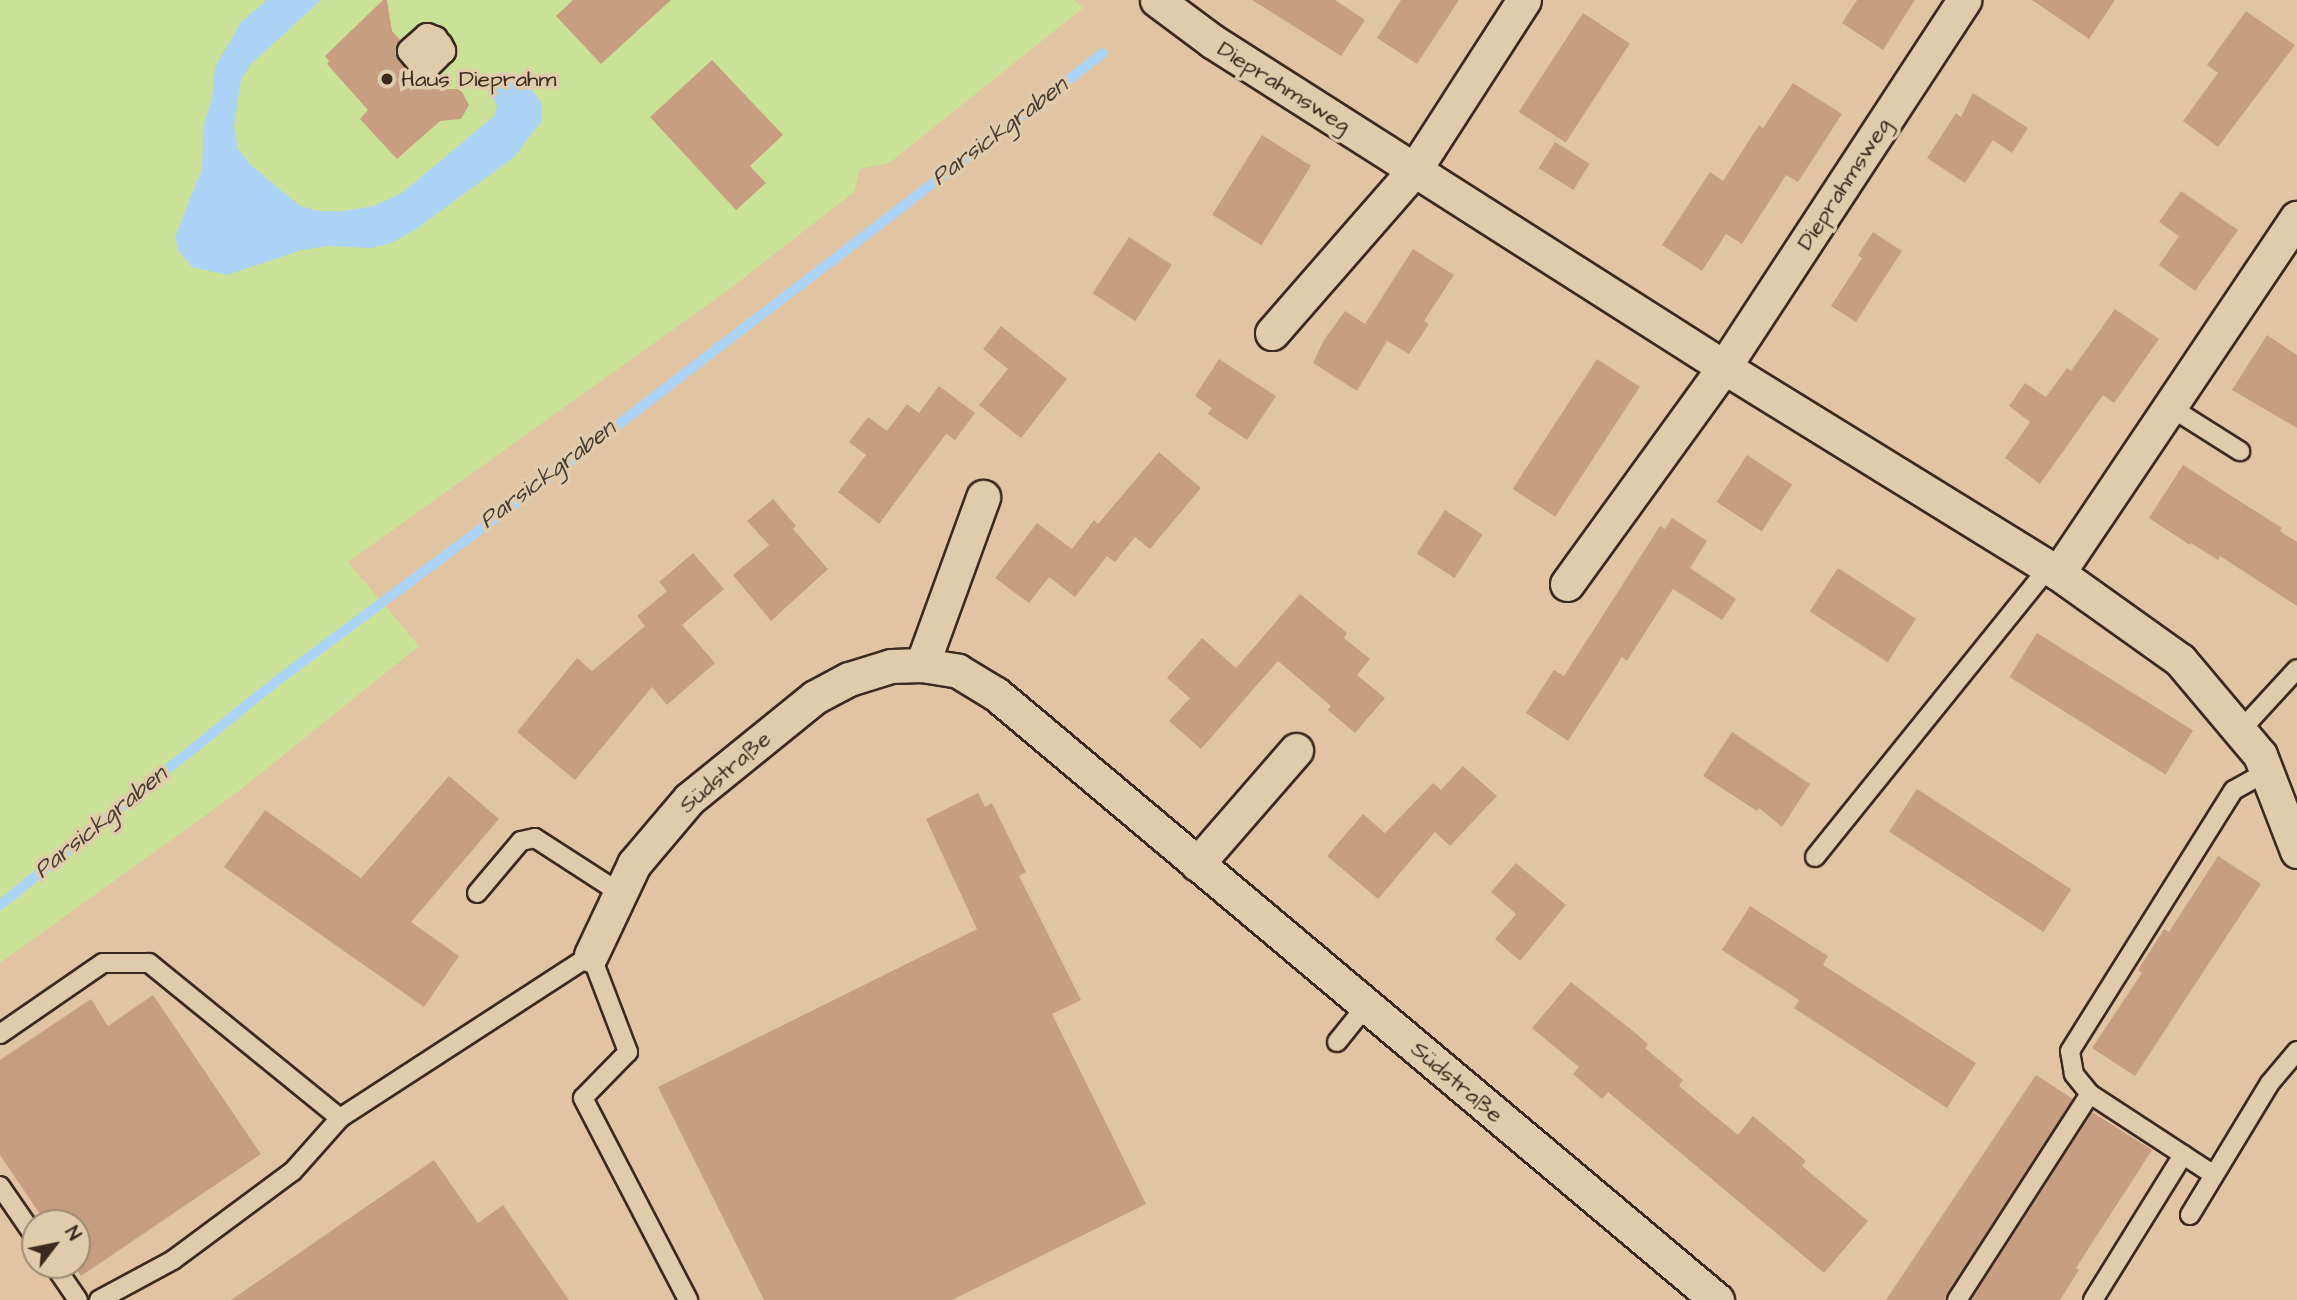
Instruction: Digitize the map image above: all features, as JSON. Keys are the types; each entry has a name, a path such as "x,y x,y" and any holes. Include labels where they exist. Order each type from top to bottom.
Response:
{"street":[{"name":"Dieprahmsweg","path":"1157,0 1212,41 1724,367 2054,570 2180,660 2260,755 2297,851"},
{"path":"1272,333 1415,169 1524,0"},
{"name":"Dieprahmsweg","path":"1567,584 1724,367 1964,0"},
{"path":"2054,570 2170,407 2297,218"},
{"path":"922,665 984,497"},
{"name":"Südstraße","path":"591,955 634,864 689,799 815,697 849,679 891,666 922,665 958,671 996,694 1717,1300"},
{"path":"1197,864 1296,750"}],"lane":[{"path":"2170,407 2240,451"},
{"path":"1815,857 2054,570"},
{"path":"2240,731 2297,669"},
{"path":"2214,1175 2090,1094 2074,1074 2070,1051 2234,790 2267,772"},
{"path":"477,893 521,841 535,838 620,893"},
{"path":"99,1300 173,1260 293,1171 340,1118 591,955 628,1052 583,1098 688,1300"},
{"path":"0,1034 103,963 149,963 340,1118"},
{"path":"1337,1042 1366,1006"},
{"path":"2190,1214 2270,1083 2297,1051"},
{"path":"1956,1300 2090,1094"},
{"path":"2093,1300 2183,1155"},
{"path":"0,1186 21,1217"},
{"path":"64,1279 78,1300"}],"green space":[{"path":"0,0 1074,0 1083,8 889,163 860,169 854,192 727,291 348,562 419,646 235,794 0,963"}],"water":[{"path":"267,0 321,0 251,64 241,79 234,127 238,149 252,166 300,206 318,211 343,211 373,206 402,193 495,115 497,106 489,88 497,73 505,72 525,80 542,104 541,122 514,157 415,230 391,243 371,248 328,246 302,250 227,275 192,267 178,250 175,237 202,168 204,124 212,99 215,67 241,22"}],"building":[{"name":"Haus Dieprahm","path":"383,0 387,0 392,31 400,40 395,53 399,61 420,83 435,80 442,89 457,89 462,92 469,105 461,119 440,121 397,159 360,119 368,110 327,64 329,61 325,56"},
{"path":"573,0 671,0 601,64 556,16"},
{"path":"1252,0 1335,0 1365,20 1341,56"},
{"path":"1401,0 1459,0 1417,64 1377,38"},
{"path":"1857,0 1915,0 1883,50 1842,23"},
{"path":"2032,0 2115,0 2089,39"},
{"path":"2246,11 2295,45 2218,147 2183,121 2218,73 2207,65"},
{"path":"1583,13 1630,43 1566,142 1519,112"},
{"path":"712,60 783,135 750,166 766,183 736,210 650,117"},
{"path":"1793,83 1842,114 1798,182 1786,175 1742,244 1726,234 1702,271 1662,245 1710,172 1723,181 1759,125 1763,128"},
{"path":"1973,93 2028,128 2012,153 1993,140 1965,183 1927,158 1956,113 1961,117"},
{"path":"1262,135 1311,166 1261,245 1212,215"},
{"path":"1555,142 1590,164 1573,190 1539,168"},
{"path":"2181,191 2238,230 2195,291 2159,265 2179,236 2159,222"},
{"path":"1873,232 1902,251 1856,322 1831,306 1862,258 1858,255"},
{"path":"1129,237 1172,265 1135,321 1093,293"},
{"path":"1413,249 1454,275 1424,321 1429,324 1409,354 1387,341 1357,391 1313,363 1324,340 1345,311 1365,324"},
{"path":"2115,309 2159,339 2114,403 2103,395 2040,484 2005,458 2030,422 2009,406 2025,383 2046,397 2067,368 2071,371"},
{"path":"1001,326 1067,379 1021,438 979,405 1008,369 983,349"},
{"path":"2267,335 2297,355 2297,428 2232,390"},
{"path":"1219,359 1276,396 1247,440 1208,414 1212,408 1195,396"},
{"path":"1597,359 1640,387 1555,517 1513,489"},
{"path":"939,386 975,413 955,440 946,434 879,524 838,492 866,455 849,442 868,417 887,431 907,404 919,413"},
{"path":"1159,452 1201,488 1150,549 1135,537 1115,562 1107,556 1075,597 1049,577 1029,603 995,578 1037,523 1072,549 1094,520 1098,524"},
{"path":"1747,455 1792,484 1762,531 1717,502"},
{"path":"2183,465 2282,528 2280,531 2297,542 2297,606 2220,556 2218,560 2149,518"},
{"path":"773,499 796,526 793,529 828,569 771,621 733,575 769,545 747,521"},
{"path":"1445,510 1483,535 1454,578 1417,554"},
{"path":"1672,518 1707,541 1690,568 1736,599 1722,620 1673,589 1627,661 1622,657 1568,741 1526,713 1554,670 1564,676 1660,526 1665,529"},
{"path":"693,553 724,589 682,625 715,663 667,705 652,687 575,780 517,732 577,658 592,671 645,626 637,616 667,591 659,582"},
{"path":"1838,568 1916,619 1888,662 1810,612"},
{"path":"1300,594 1347,633 1344,638 1370,659 1357,675 1385,698 1355,733 1328,710 1331,706 1278,661 1201,749 1169,721 1190,698 1167,678 1202,638 1236,668"},
{"path":"2037,633 2193,731 2165,775 2009,677"},
{"path":"1732,732 1810,784 1782,827 1759,808 1757,811 1703,776"},
{"path":"1463,766 1497,796 1450,846 1435,832 1378,899 1327,856 1363,814 1385,833 1433,783 1441,790"},
{"path":"449,776 499,819 411,922 459,956 424,1007 224,867 265,810 361,878"},
{"path":"1917,789 2071,889 2044,932 1889,832"},
{"path":"978,793 985,807 992,803 1026,872 1019,876 1081,1000 1052,1014 1146,1204 952,1300 764,1300 658,1087 977,929 926,819"},
{"path":"2218,856 2261,884 2135,1076 2092,1048 2142,973 2138,970 2164,929 2169,932"},
{"path":"1516,863 1566,905 1520,961 1495,939 1516,914 1491,892"},
{"path":"1750,906 1828,956 1823,965 1976,1063 1947,1108 1794,1008 1799,1000 1722,950"},
{"path":"1571,982 1648,1044 1645,1048 1683,1080 1679,1086 1738,1135 1753,1116 1806,1161 1802,1166 1868,1221 1824,1273 1608,1092 1602,1099 1573,1074 1579,1067 1532,1028"},
{"path":"153,995 261,1154 91,1269 91,1209 37,1209 0,1155 0,1060 91,999 108,1026"},
{"path":"2036,1075 2073,1099 1946,1300 1886,1300"},
{"path":"2092,1112 2152,1150 2076,1268 2079,1270 2060,1300 1971,1300"},
{"path":"434,1160 478,1223 503,1205 569,1300 231,1300"}],"waterway":[{"name":"Parsickgraben","path":"0,905 282,677 513,505 1103,53"}],"place":[{"name":"Haus Dieprahm","path":"387,79"}]}
